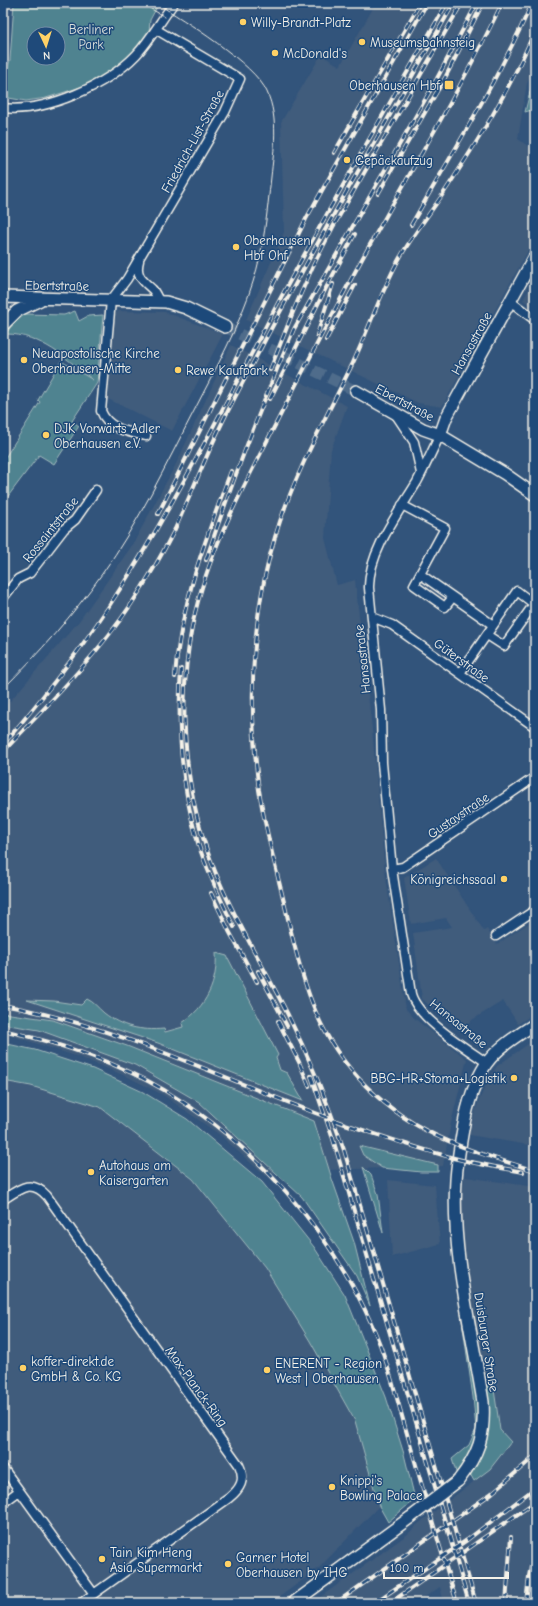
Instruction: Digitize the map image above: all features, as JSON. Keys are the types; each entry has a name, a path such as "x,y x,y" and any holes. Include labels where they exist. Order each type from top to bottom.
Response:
{"main road":[{"name":"Hansastraße","path":"440,435 446,418 535,256"},
{"name":"Ebertstraße","path":"3,297 159,301 178,305 225,327"},
{"path":"3,325 17,311 44,298"},
{"name":"Ebertstraße","path":"356,391 423,430 440,435 535,495"},
{"name":"Duisburger Straße","path":"293,1603 458,1481 468,1468 477,1451 483,1434 484,1418 456,1221 456,1180 460,1142 467,1107 473,1090 487,1063 510,1041 535,1024"}],"street":[{"path":"3,108 22,107 53,102 91,87 123,67 143,48 157,30 174,3"},
{"name":"Friedrich-List-Straße","path":"111,300 127,279 226,112 240,80 157,30"},
{"name":"Friedrich-List-Straße","path":"140,256 138,266 139,276 143,283 153,290 159,301"},
{"path":"111,300 101,411 108,423 122,430 146,436"},
{"path":"510,301 535,320"},
{"path":"395,414 414,442 421,473"},
{"name":"Hansastraße","path":"440,435 371,564 369,574 369,588 381,710 382,763 392,870 408,977 414,1002 425,1016 487,1063"},
{"name":"Rossaintstraße","path":"3,598 18,579 30,573 64,529 75,520 96,490"},
{"path":"402,505 445,528 414,585 445,607 452,597"},
{"path":"420,574 493,625"},
{"path":"460,673 517,591 534,604 504,646 487,635"},
{"name":"Güterstraße","path":"372,617 392,625 535,727"},
{"name":"Gustavstraße","path":"392,870 403,867 535,777"},
{"path":"496,936 535,910"},
{"name":"Max-Planck-Ring","path":"3,1200 16,1191 29,1186 40,1189 47,1196 239,1465 242,1473 240,1487 229,1498 81,1603"},
{"path":"3,1468 94,1594"},
{"path":"3,1502 19,1491"}],"shaded area":[{"path":"376,3 535,3 535,64 527,83 518,139 535,151 535,238 442,407 418,403 246,320 284,232 281,122 321,55 340,66"},
{"path":"535,279 535,309 523,300"},
{"path":"118,311 165,312 223,334 172,431 108,399 115,314"},
{"path":"231,345 347,406 331,450 325,538 337,585 355,580 372,729 385,871 406,1009 415,1019 467,1059 451,1123 443,1166 329,1170 314,1121 127,1046 53,1020 3,1013 3,709 79,621 133,544 177,462"},
{"path":"436,858 484,931 487,929 497,944 535,919 535,1013 518,1024 503,1001 472,1020 462,1032 422,999 413,933 452,927 446,918 411,924 404,878"},
{"path":"3,1024 39,1030 135,1065 199,1102 275,1172 265,1176 220,1135 163,1095 130,1078 79,1057 3,1033"},
{"path":"535,1039 535,1146 469,1135 479,1100 489,1078 497,1066"},
{"path":"3,1081 31,1086 100,1107 193,1179 265,1268 310,1341 355,1421 379,1506 318,1569 271,1603 3,1603"},
{"path":"459,1176 535,1187 535,1603 444,1603 440,1587 416,1603 312,1603 408,1534 419,1523 490,1469 511,1442 500,1430 493,1383 482,1387 459,1233"},
{"path":"388,1180 435,1185 440,1244 392,1257"}],"green space":[{"name":"Berliner Park","path":"14,3 159,3 150,20 149,32 121,66 84,86 46,98 26,101 3,97 3,80 10,60"},
{"path":"532,84 535,85 535,109 525,112"},
{"path":"75,311 79,321 88,316 103,315 97,383 72,421 79,426 54,464 39,455 3,503 3,461 40,402 38,400 61,361 93,380 63,356 42,343 18,335 6,334 12,325 25,314 64,315"},
{"path":"216,953 227,956 278,1055 276,1058 280,1070 287,1073 303,1101 158,1043 27,1000 54,1001 81,1005 87,999 111,1018 125,1025 140,1029 164,1029 165,1032 183,1027 182,1023 198,1009 204,1001 209,993 215,974"},
{"path":"3,1013 53,1020 127,1046 314,1121 354,1242 370,1306 357,1276 302,1197 199,1102 135,1065 39,1030 3,1024"},
{"path":"3,1043 35,1050 93,1069 143,1092 187,1119 262,1182 314,1247 345,1295 386,1397 404,1454 415,1499 388,1522 379,1506 355,1421 310,1341 265,1268 193,1179 100,1107 31,1086 3,1081"},
{"path":"359,1146 438,1165 438,1172 421,1172 382,1168 363,1155"},
{"path":"363,1167 371,1175 378,1194 383,1233"},
{"path":"449,1197 454,1197 482,1387 493,1383 500,1430 511,1442 490,1469 474,1481 469,1472 459,1482 452,1459 469,1445 476,1429 473,1397 458,1293"}],"tunnel":[{"path":"225,327 356,391"}],"tram line":[{"path":"141,3 165,17"},
{"path":"3,689 30,662 79,604 102,574 140,514 227,347 247,299 260,256 275,134 271,102 267,92 260,81 249,69 218,43 156,3"}],"railway":[{"path":"334,153 420,3"},
{"path":"158,514 306,219 427,3"},
{"path":"6,741 80,648 107,609 163,519 320,226 447,3"},
{"path":"3,752 86,663 130,606 148,578 175,529 216,435 258,354 340,203 454,3"},
{"path":"270,370 313,266 333,227 462,3"},
{"path":"206,560 247,444 294,329 434,84 477,3"},
{"path":"378,194 446,76 483,3"},
{"path":"476,1603 344,1150 324,1095 300,1040 234,913 213,866 204,841 197,816 188,768 184,719 186,670 193,622 209,566 231,512 338,303 455,94 502,3"},
{"path":"411,225 490,88 532,3"},
{"path":"535,30 526,52 505,93 481,134 398,261 385,286 352,365 300,471 282,515 267,568 256,630 253,694 253,726 259,790 270,846 304,980 323,1027 335,1048 366,1086 384,1102 424,1130 457,1145 535,1171"},
{"path":"270,399 355,234"},
{"path":"317,335 333,284"},
{"path":"326,340 355,285"},
{"path":"175,677 182,624 188,598 212,521 231,471"},
{"path":"181,669 180,735 184,778 192,822 214,886 234,927"},
{"path":"211,893 229,931 257,982"},
{"path":"258,971 287,1026"},
{"path":"3,1005 91,1027 176,1057 345,1124 431,1152 483,1165 523,1172"},
{"path":"278,1021 299,1062 309,1086"},
{"path":"3,1030 86,1054 126,1070 164,1090 229,1136 286,1192 311,1223 334,1255 354,1289 372,1325 383,1352 457,1603"},
{"path":"311,1076 333,1139 469,1603"},
{"path":"336,1603 492,1493 535,1456"},
{"path":"374,1603 467,1540 535,1488"},
{"path":"390,1603 535,1502"},
{"path":"506,1603 511,1537"},
{"path":"526,1603 529,1576 535,1546"}],"place":[{"name":"Willy-Brandt-Platz","path":"243,22"},
{"name":"Museumsbahnsteig","path":"362,42"},
{"name":"McDonald's","path":"275,53"},
{"name":"Oberhausen Hbf","path":"449,85"},
{"name":"Gepäckaufzug","path":"347,160"},
{"name":"Oberhausen Hbf Ohf","path":"236,247"},
{"name":"Neuapostolische Kirche Oberhausen-Mitte","path":"24,360"},
{"name":"Rewe Kaufpark","path":"178,370"},
{"name":"DJK Vorwärts Adler Oberhausen e.V.","path":"46,435"},
{"name":"Königreichssaal","path":"504,879"},
{"name":"BBG-HR+Stoma+Logistik","path":"514,1078"},
{"name":"Autohaus am Kaisergarten","path":"91,1172"},
{"name":"koffer-direkt.de GmbH & Co. KG","path":"23,1368"},
{"name":"ENERENT - Region West | Oberhausen","path":"267,1370"},
{"name":"Knippi's Bowling Palace","path":"332,1487"},
{"name":"Tain Kim Heng Asia Supermarkt","path":"102,1559"},
{"name":"Garner Hotel Oberhausen by IHG","path":"228,1564"}]}
